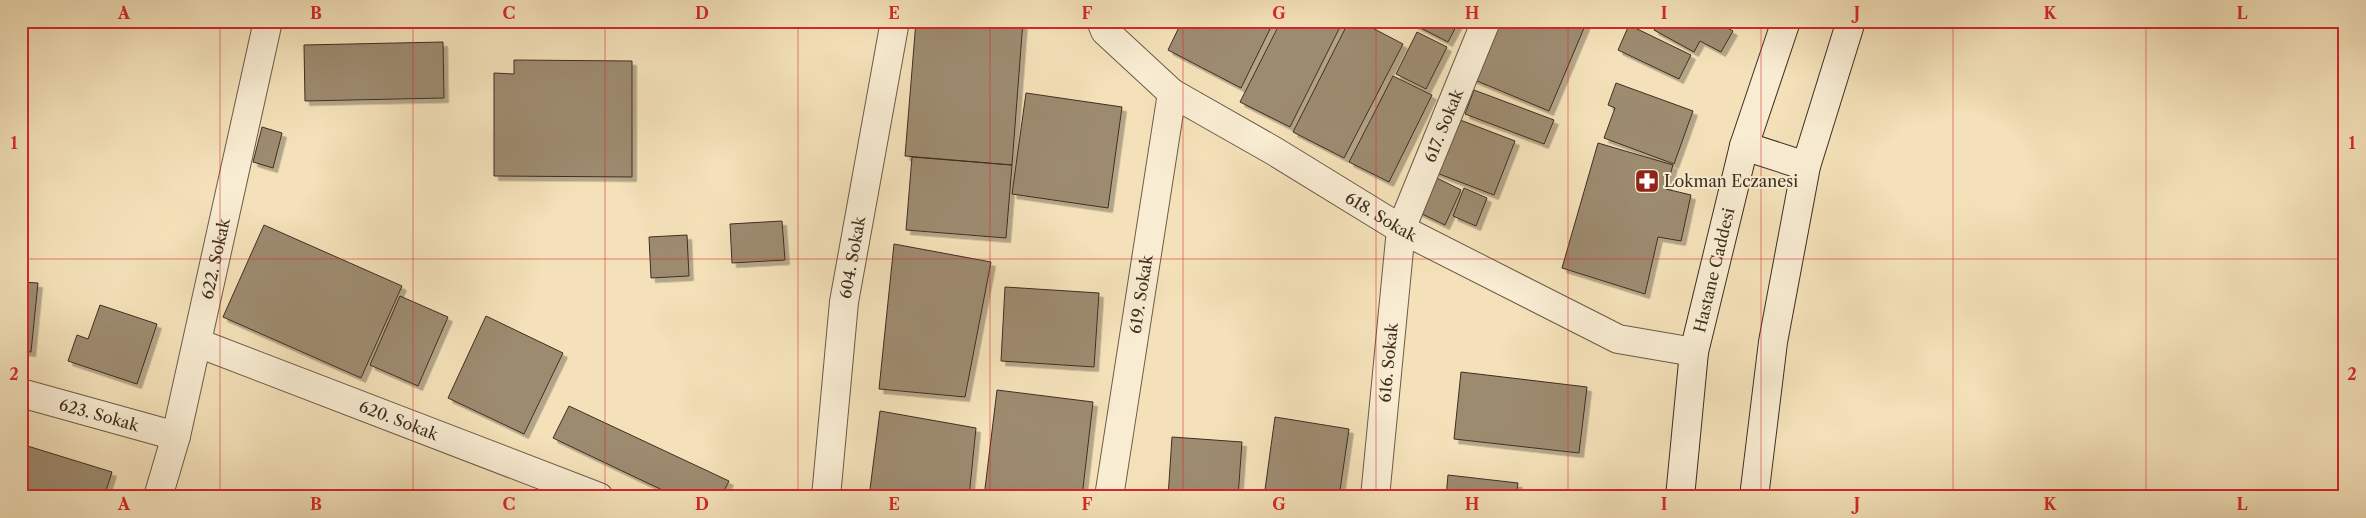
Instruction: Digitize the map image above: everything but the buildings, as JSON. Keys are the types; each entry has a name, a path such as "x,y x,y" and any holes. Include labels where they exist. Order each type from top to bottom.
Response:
{"street":[{"name":"622. Sokak","path":"158,497 176,436 198,343 268,21"},
{"name":"604. Sokak","path":"826,497 844,302 895,21"},
{"name":"618. Sokak","path":"1101,21 1105,31 1172,93 1274,151 1401,229 1618,339 1694,352"},
{"name":"617. Sokak","path":"1401,229 1486,21"},
{"name":"Hastane Caddesi","path":"1680,497 1694,352 1744,146 1786,21"},
{"path":"1754,497 1773,342 1806,166 1851,21"},
{"name":"619. Sokak","path":"1108,497 1172,93"},
{"path":"1744,146 1806,166"},
{"name":"616. Sokak","path":"1375,497 1401,229"},
{"name":"620. Sokak","path":"198,343 599,497"},
{"name":"623. Sokak","path":"21,394 176,436"}],"place":[{"name":"Lokman Eczanesi","path":"1647,181"}]}
